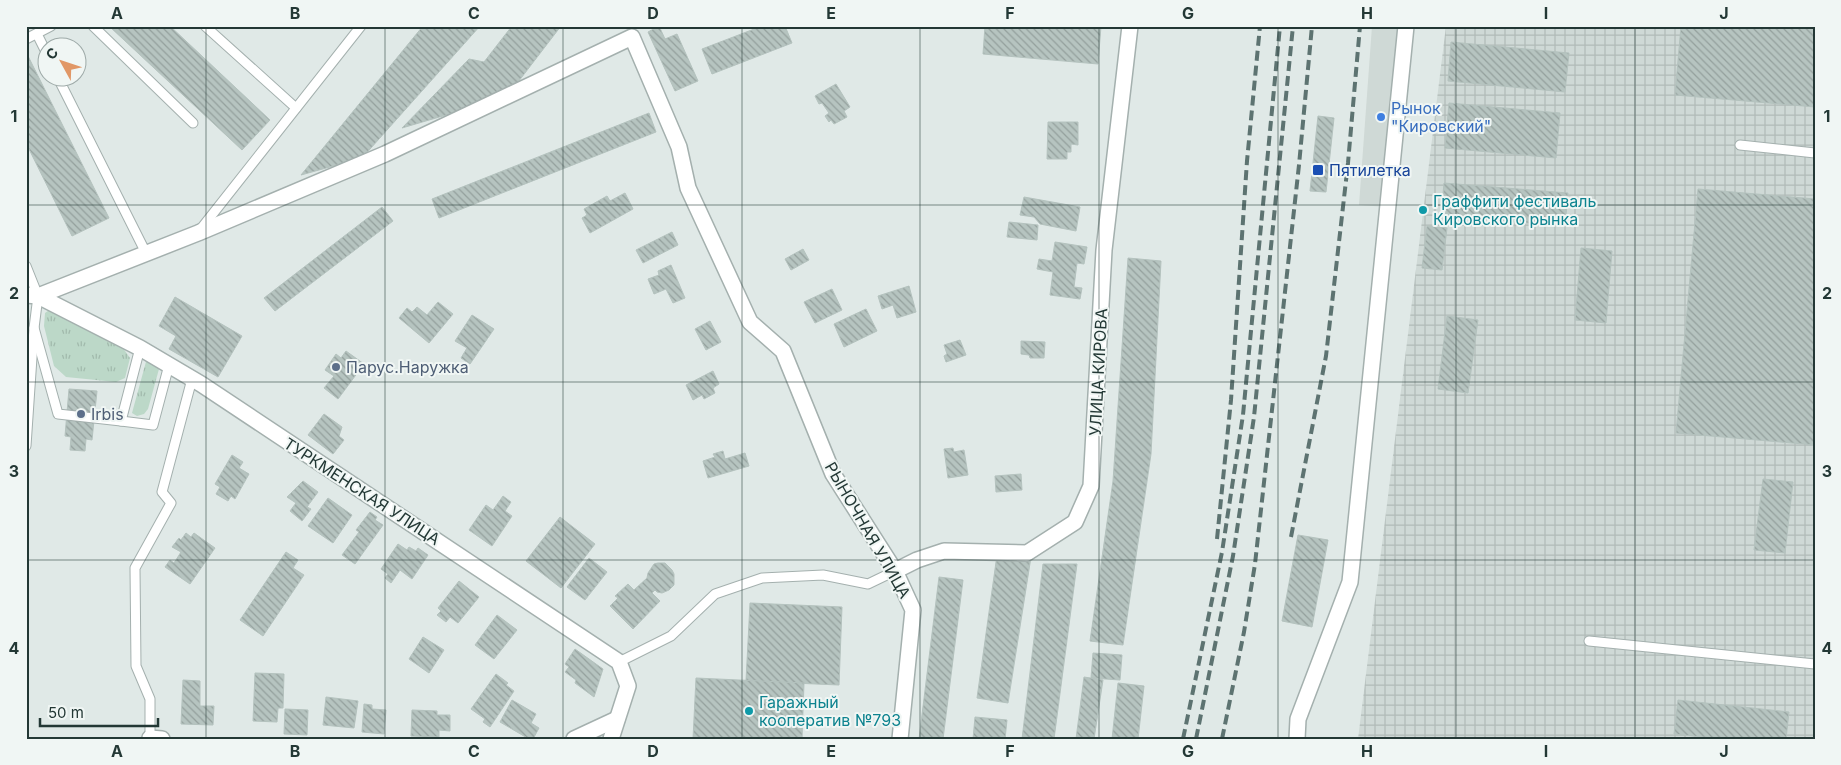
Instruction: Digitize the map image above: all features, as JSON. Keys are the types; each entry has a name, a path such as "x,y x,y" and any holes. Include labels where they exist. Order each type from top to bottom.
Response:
{"street":[{"name":"УЛИЦА КИРОВА","path":"895,571 917,560 944,551 1027,553 1075,522 1091,486 1104,250 1130,26"},
{"path":"1296,739 1298,719 1350,582 1406,26"},
{"name":"РЫНОЧНАЯ УЛИЦА","path":"198,232 385,154 632,37 679,147 688,188 750,322 783,352 833,474 895,571 913,610 900,739"},
{"path":"32,296 198,232"},
{"name":"ТУРКМЕНСКАЯ УЛИЦА","path":"32,296 140,348 192,379 619,662"},
{"path":"611,739 628,686 619,662"},
{"path":"574,739 617,720"}],"lane":[{"path":"26,39 51,26"},
{"path":"93,26 193,123"},
{"path":"204,26 296,108"},
{"path":"198,232 361,26"},
{"path":"37,34 39,38"},
{"path":"63,88 146,253"},
{"path":"1740,145 1815,153"},
{"path":"26,266 32,296 34,328 26,446"},
{"path":"34,328 58,414 153,425 169,365"},
{"path":"121,421 140,348"},
{"path":"154,738 150,699 136,666 134,568 171,503 162,492 192,379"},
{"path":"619,662 671,636 715,594 762,578 823,575 868,584 895,571"},
{"path":"1589,641 1815,664"}],"shaded area":[{"name":"Рынок \"Кировский\"","path":"1372,26 1407,26 1387,207 1359,205"},
{"path":"1446,26 1815,26 1815,739 1358,739"}],"green space":[{"path":"52,308 118,341 130,358 125,378 116,382 66,377 54,366 44,326 45,313"},
{"path":"147,358 158,364 159,369 148,409 144,414 137,416 132,413"}],"building":[{"path":"109,26 170,26 270,120 242,150"},
{"path":"423,26 480,26 362,158 301,175"},
{"path":"512,26 561,26 515,86 480,105 402,128 469,59 484,62"},
{"path":"659,26 665,39 677,34 698,81 675,91 648,32"},
{"path":"762,26 785,26 792,43 712,74 702,49"},
{"path":"985,26 1101,26 1098,64 983,54"},
{"path":"1681,26 1815,26 1815,107 1675,95"},
{"path":"1451,42 1569,53 1565,92 1448,81"},
{"path":"26,52 38,76 38,88 44,88 109,218 72,236 26,143"},
{"path":"836,84 850,107 844,111 847,117 834,124 831,120 829,122 825,116 829,113 822,103 819,104 815,96"},
{"path":"1449,103 1560,113 1556,158 1445,148"},
{"path":"649,113 656,132 439,218 432,199"},
{"path":"1318,116 1334,118 1326,192 1310,191"},
{"path":"1048,122 1078,122 1078,145 1071,144 1071,152 1067,152 1067,159 1047,159"},
{"path":"1444,183 1568,193 1565,226 1441,216"},
{"path":"1698,189 1815,199 1815,445 1676,433"},
{"path":"625,193 633,209 590,233 582,218 587,215 584,209 607,196 610,201"},
{"path":"1024,197 1080,207 1076,231 1040,224 1034,217 1020,215"},
{"path":"382,207 393,221 275,311 264,298"},
{"path":"1009,222 1038,225 1037,240 1007,237"},
{"path":"1427,226 1447,228 1442,270 1422,268"},
{"path":"672,232 678,245 643,263 636,250"},
{"path":"1055,242 1087,247 1084,264 1077,263 1074,287 1082,288 1080,299 1050,295 1053,272 1037,269 1039,259 1052,261"},
{"path":"1581,248 1612,251 1606,323 1575,320"},
{"path":"803,249 809,260 791,270 785,259"},
{"path":"1128,258 1161,261 1151,454 1123,645 1090,641 1113,481"},
{"path":"671,265 685,298 673,303 666,289 654,294 648,279 659,275 658,271"},
{"path":"909,286 916,312 897,318 893,305 882,309 878,296"},
{"path":"832,289 842,310 815,323 804,302"},
{"path":"175,297 242,336 218,377 169,349 176,336 159,326"},
{"path":"438,302 453,314 429,343 399,318 407,308 412,312 417,307 427,315"},
{"path":"866,309 877,331 844,347 834,324"},
{"path":"472,315 494,329 470,364 461,358 467,348 455,341"},
{"path":"1447,316 1478,320 1468,393 1438,389"},
{"path":"710,321 721,342 706,350 695,329"},
{"path":"960,340 966,355 946,362 944,356 947,354 944,345"},
{"path":"1021,341 1045,342 1044,358 1030,358 1029,355 1021,354"},
{"path":"346,351 364,364 338,399 324,388 334,376 325,370 336,354 341,358"},
{"path":"713,371 719,384 713,388 715,393 704,399 702,395 693,400 686,385"},
{"name":"Irbis","path":"69,389 97,391 92,440 86,439 85,451 70,450 71,437 65,436"},
{"path":"324,414 342,427 339,436 344,440 333,454 308,435"},
{"path":"953,448 954,452 964,450 968,475 948,478 944,449"},
{"path":"723,451 725,459 745,453 749,466 708,478 703,461 715,457 713,454"},
{"path":"232,455 243,462 239,468 249,474 235,499 231,496 228,501 216,494 220,487 215,484"},
{"path":"1021,474 1022,490 996,492 995,476"},
{"path":"1763,479 1793,482 1785,553 1754,550"},
{"path":"303,481 318,492 307,507 311,509 302,521 290,511 296,503 287,497"},
{"path":"503,496 511,502 505,511 512,516 492,546 469,530 486,505 493,510"},
{"path":"328,498 352,515 333,543 308,526"},
{"path":"370,512 377,517 375,520 383,525 355,564 342,555 359,532 356,530"},
{"path":"560,517 595,544 561,588 526,561"},
{"path":"186,533 191,537 194,533 215,548 190,584 165,567 170,560 174,563 181,552 172,547"},
{"path":"1298,535 1328,540 1312,627 1282,621"},
{"path":"398,544 407,550 409,547 416,551 418,548 428,555 412,579 400,570 391,583 385,578 388,574 381,569"},
{"path":"286,552 298,560 293,568 304,575 263,636 240,620"},
{"path":"997,555 1031,557 1008,703 977,698"},
{"path":"589,558 607,572 585,600 567,587"},
{"path":"665,563 672,570 674,585 662,593 655,590 652,593 660,601 633,629 610,606 618,598 615,596 628,584 634,590 647,578 654,564"},
{"path":"1043,564 1077,564 1054,739 1022,739"},
{"path":"939,577 963,580 943,739 919,739"},
{"path":"459,581 479,597 458,623 450,617 446,622 437,615 441,611 438,608"},
{"path":"750,603 842,607 839,685 746,681"},
{"path":"497,615 517,630 494,659 475,645"},
{"path":"423,637 444,650 429,673 409,659"},
{"path":"575,649 603,669 594,697 575,683 576,680 565,672 569,667 565,664"},
{"path":"1093,653 1122,655 1120,680 1091,678"},
{"path":"255,673 284,674 283,708 278,708 277,722 253,721"},
{"path":"496,674 508,683 506,685 514,691 490,727 483,722 485,719 471,709"},
{"path":"1084,677 1103,680 1094,739 1076,739"},
{"name":"Гаражный кооператив №793","path":"696,678 804,683 802,739 693,739"},
{"path":"183,680 200,681 200,706 214,706 213,725 181,724"},
{"path":"1118,683 1144,686 1138,739 1112,739"},
{"path":"326,697 358,701 354,728 323,725"},
{"path":"512,700 536,714 531,723 539,728 533,739 529,739 500,722"},
{"path":"1678,700 1789,712 1786,739 1721,739 1674,734"},
{"path":"364,704 372,705 372,709 386,710 384,734 362,732"},
{"path":"285,709 308,710 307,735 284,734"},
{"path":"412,710 437,711 437,715 450,715 450,731 439,730 439,737 411,736"},
{"path":"975,717 1007,720 1005,739 973,739"}],"railway":[{"path":"1217,539 1231,400 1247,161 1260,26"},
{"path":"1183,739 1222,552 1243,415 1280,26"},
{"path":"1196,739 1233,556 1254,417 1293,26"},
{"path":"1222,739 1244,632 1255,564 1299,165 1312,26"},
{"path":"1291,537 1326,356 1348,163 1360,26"}],"place":[{"name":"Рынок \"Кировский\"","path":"1381,117"},
{"name":"Пятилетка","path":"1318,170"},
{"name":"Граффити фестиваль Кировского рынка","path":"1423,210"},
{"name":"Парус.Наружка","path":"336,367"},
{"name":"Irbis","path":"81,414"},
{"name":"Гаражный кооператив №793","path":"749,711"}]}
